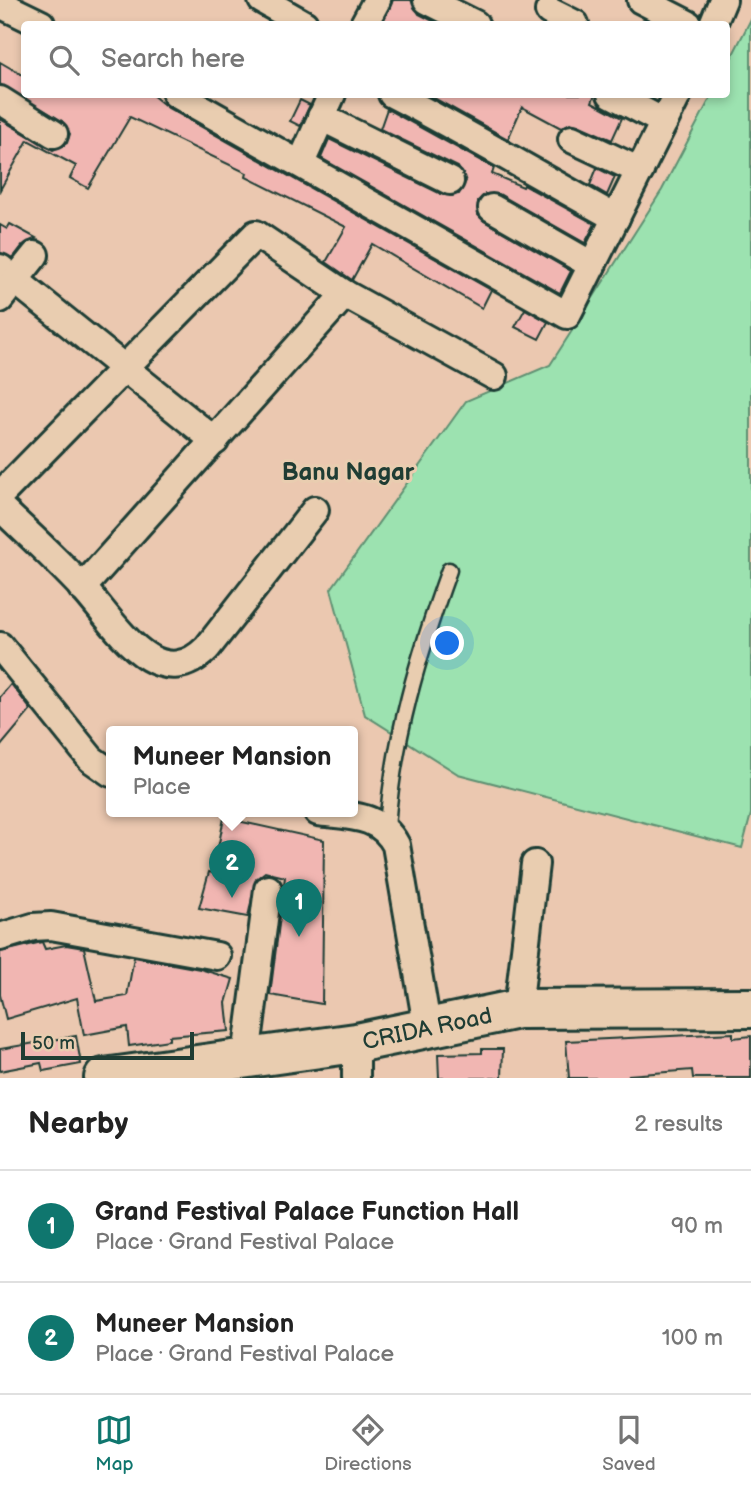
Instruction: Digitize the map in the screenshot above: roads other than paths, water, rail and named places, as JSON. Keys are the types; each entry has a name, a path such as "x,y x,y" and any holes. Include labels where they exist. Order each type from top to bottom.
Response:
{"main road":[{"name":"CRIDA Road","path":"104,1078 205,1070 246,1057 356,1060 427,1026 518,1009 751,1008"}],"street":[{"path":"262,0 299,21"},
{"path":"366,21 377,0"},
{"path":"427,0 469,21"},
{"path":"641,0 682,21"},
{"path":"714,21 723,0"},
{"path":"0,4 35,21"},
{"path":"549,11 569,21"},
{"path":"183,98 567,315 676,98"},
{"path":"400,98 616,218"},
{"path":"619,98 664,122"},
{"path":"0,100 54,134"},
{"path":"301,163 322,103 450,181"},
{"path":"572,139 640,171"},
{"path":"492,208 592,265"},
{"path":"0,495 256,234 345,295 494,376"},
{"path":"35,255 6,282 127,368 215,441"},
{"path":"82,588 345,295"},
{"path":"0,507 82,588 126,641 150,658 175,666 194,661 315,510"},
{"path":"0,646 91,759 106,770"},
{"path":"355,817 387,828 396,845 427,1026"},
{"path":"518,1009 535,864"},
{"path":"246,1057 268,889"},
{"path":"0,937 33,927 51,926 217,956"}],"lane":[{"path":"387,828 390,788 398,744 430,625 449,570"}],"place":[{"name":"Muneer Mansion","path":"232,898"},
{"name":"Grand Festival Palace Function Hall","path":"299,937"}],"district":[{"name":"Banu Nagar","path":"348,472"}]}
